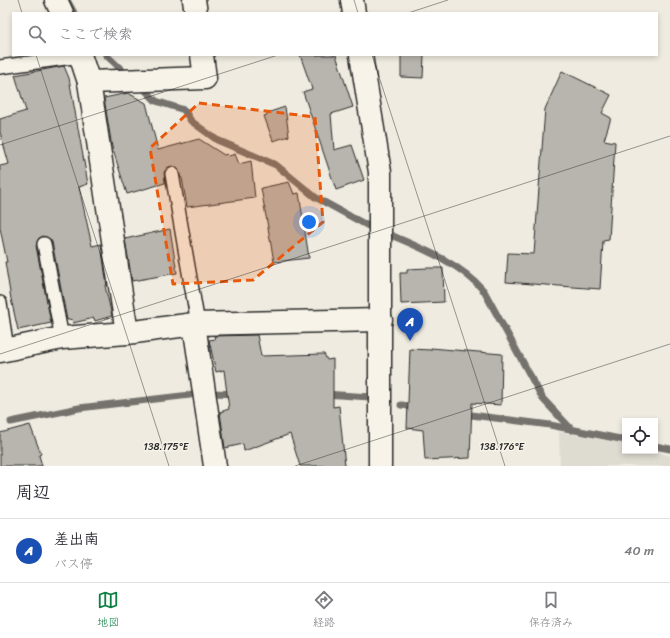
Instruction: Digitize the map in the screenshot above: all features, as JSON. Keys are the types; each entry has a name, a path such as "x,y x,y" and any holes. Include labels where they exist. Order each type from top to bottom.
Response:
{"street":[{"path":"56,0 62,12"},
{"path":"194,0 196,12"},
{"path":"352,0 354,12"},
{"path":"80,56 89,82 127,333"},
{"path":"89,82 205,78 202,56"},
{"path":"361,56 380,172 380,466"},
{"path":"4,350 62,338 127,333 196,324 381,320"},
{"path":"196,324 215,466"}],"lane":[{"path":"0,67 80,56"},
{"path":"172,174 196,324"},
{"path":"44,244 62,338"},
{"path":"0,303 4,350"}],"highlighted area":[{"path":"199,103 315,117 323,222 253,280 173,284 150,148"}],"shaded area":[{"path":"559,432 622,442 622,454 658,454 658,452 670,456 670,466 560,466"}],"building":[{"path":"300,56 336,56 353,107 331,114 334,150 352,145 364,180 336,190 303,92 312,89"},
{"path":"401,56 424,56 423,78 401,77"},
{"path":"64,66 69,78 88,184 79,187 92,246 101,244 107,286 105,286 112,316 95,321 94,318 73,323 72,319 67,320 52,242 50,239 43,236 39,238 36,246 51,323 18,330 11,299 5,262 7,262 0,228 0,166 9,164 0,132 0,119 26,111 15,75"},
{"path":"562,71 611,95 602,113 611,118 604,140 615,142 609,240 603,241 600,289 506,282 508,253 534,254 545,109"},
{"path":"128,93 146,103 158,150 199,139 224,155 227,154 229,156 235,154 239,164 251,161 255,198 187,207 182,178 178,169 171,166 164,172 165,183 127,194 112,147 104,98"},
{"path":"285,107 289,136 273,141 264,116 267,115 267,113"},
{"path":"289,182 294,194 299,193 309,258 274,262 261,188"},
{"path":"170,229 177,273 132,281 125,239"},
{"path":"443,268 444,302 401,304 400,273 407,273 407,269"},
{"path":"257,335 261,356 324,354 327,360 333,359 333,407 339,406 345,466 300,466 290,434 244,451 243,444 225,448 220,412 229,409 224,370 216,372 209,340 215,339 214,336"},
{"path":"431,348 502,354 501,405 472,403 470,458 425,460 423,430 407,428 410,349 431,350"},
{"path":"30,425 41,454 39,455 42,466 0,466 0,433"}],"waterway":[{"path":"68,2 73,12"},
{"path":"107,56 122,70"},
{"path":"146,91 156,101 184,110 191,121 217,140 276,165 315,197 370,227"},
{"path":"393,236 430,252 454,265 475,281 484,291 543,399 572,430"},
{"path":"214,393 236,394"},
{"path":"324,394 370,397"},
{"path":"11,422 79,408 190,395"},
{"path":"401,405 417,407"},
{"path":"463,414 550,425 622,439"},
{"path":"658,447 670,449"}],"place":[{"name":"差出南","path":"410,341"}]}
